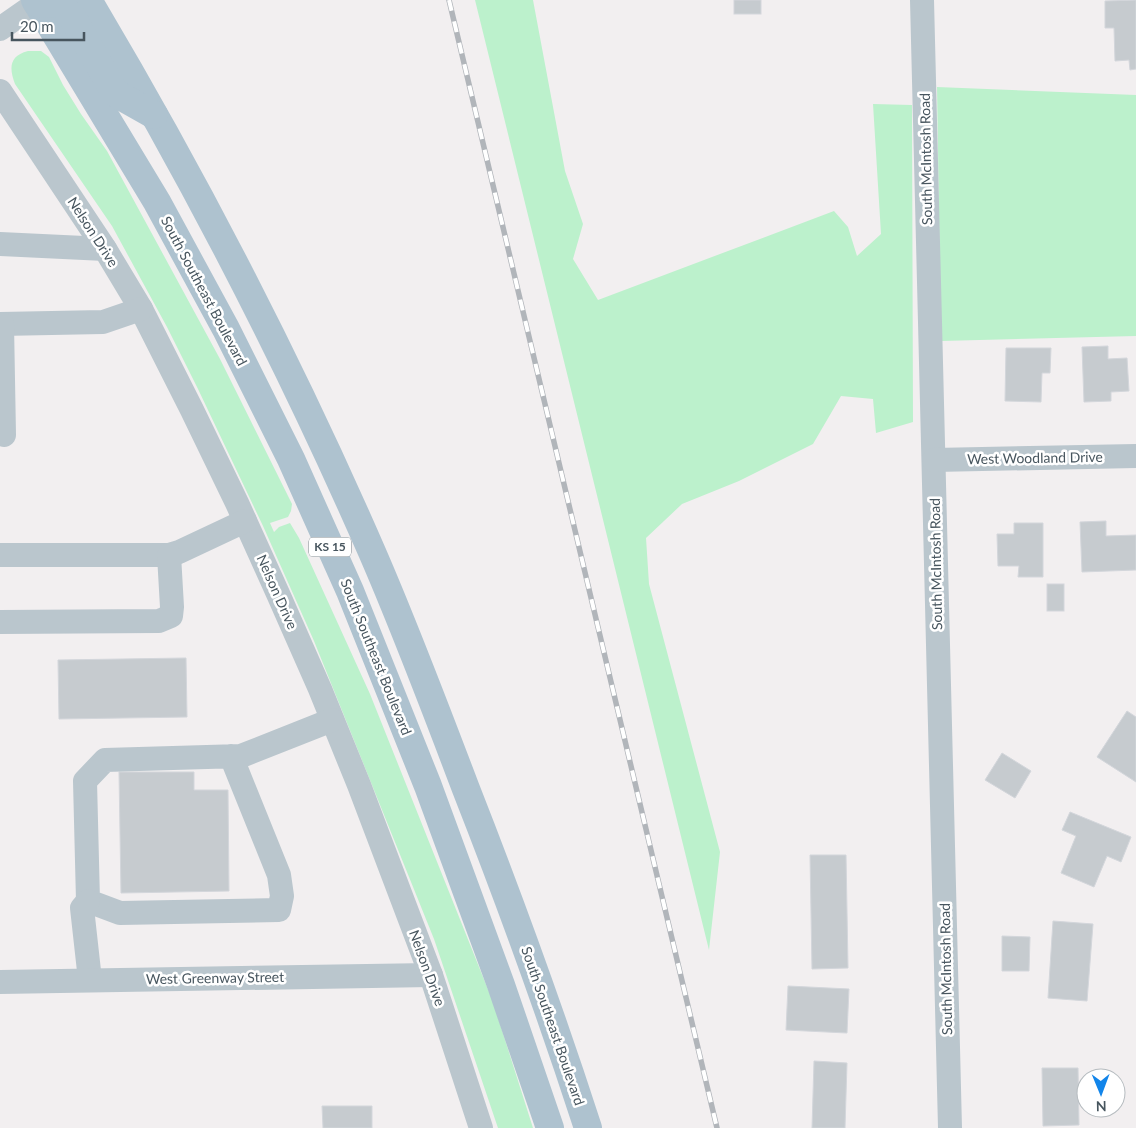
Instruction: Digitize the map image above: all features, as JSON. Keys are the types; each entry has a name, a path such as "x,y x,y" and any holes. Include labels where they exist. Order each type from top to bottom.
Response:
{"main road":[{"name":"South Southeast Boulevard","path":"88,0 129,69 233,259 278,348 372,553 414,654 498,872 588,1128"},
{"name":"South Southeast Boulevard","path":"36,2 157,202 226,329 291,459 350,591 428,786 501,985 550,1128"},
{"path":"36,2 57,4 71,15 116,93 154,115"}],"street":[{"name":"South McIntosh Road","path":"922,0 950,1128"},
{"path":"0,29 36,2"},
{"name":"Nelson Drive","path":"3,102 105,249 141,309 245,521 283,604 359,785 431,975 481,1128"},
{"path":"0,244 105,249"},
{"path":"4,435 1,324 103,322 141,309"},
{"name":"West Woodland Drive","path":"934,460 1136,456"},
{"path":"0,556 170,555 245,521"},
{"path":"0,622 159,621 166,619 170,616 172,607 170,555"},
{"path":"90,980 82,908 88,901 85,781 105,760 241,756 332,720"},
{"path":"88,901 120,913 278,910 282,896 279,875 231,756"},
{"name":"West Greenway Street","path":"0,982 431,975"}],"green space":[{"path":"475,0 533,0 565,171 583,224 573,259 598,300 834,211 848,227 857,256 881,234 873,104 912,105 913,422 876,433 873,399 841,396 813,444 739,481 682,504 646,538 649,584 720,852 709,950"},
{"path":"28,51 41,51 49,57 63,85 107,151 220,359 292,504 288,517 270,523 274,532 279,527 290,523 299,538 370,694 493,1002 533,1128 498,1128 434,939 314,641 263,526 167,327 112,226 15,84 11,68 12,63 17,56"},
{"path":"937,87 1136,95 1136,336 941,341"}],"building":[{"path":"734,0 761,0 761,14 734,14"},
{"path":"1136,0 1136,69 1130,70 1129,60 1115,61 1114,28 1105,28 1105,1"},
{"path":"1108,346 1108,359 1127,358 1129,391 1111,392 1111,401 1084,402 1082,347"},
{"path":"1006,348 1051,348 1050,373 1042,373 1041,402 1005,401"},
{"path":"1106,521 1106,536 1136,535 1136,570 1082,572 1080,522"},
{"path":"1014,523 1043,523 1043,577 1018,577 1019,566 998,566 997,534 1014,534"},
{"path":"1047,584 1064,584 1064,611 1047,611"},
{"path":"186,658 187,717 59,719 58,660"},
{"path":"1127,711 1136,717 1136,782 1097,757"},
{"path":"1002,753 1031,771 1015,798 985,780"},
{"path":"119,772 194,772 194,790 228,790 229,891 121,893"},
{"path":"1070,812 1131,837 1121,862 1107,856 1094,887 1061,873 1076,836 1062,830"},
{"path":"810,855 846,855 848,968 812,969"},
{"path":"1053,921 1093,924 1087,1001 1048,998"},
{"path":"1002,936 1030,937 1029,971 1002,971"},
{"path":"788,986 849,989 847,1033 786,1030"},
{"path":"814,1061 847,1063 845,1128 812,1128"},
{"path":"1042,1068 1076,1068 1076,1118 1079,1118 1079,1125 1043,1126"},
{"path":"322,1106 372,1106 372,1128 323,1128"}],"railway":[{"path":"449,0 717,1128"}]}
